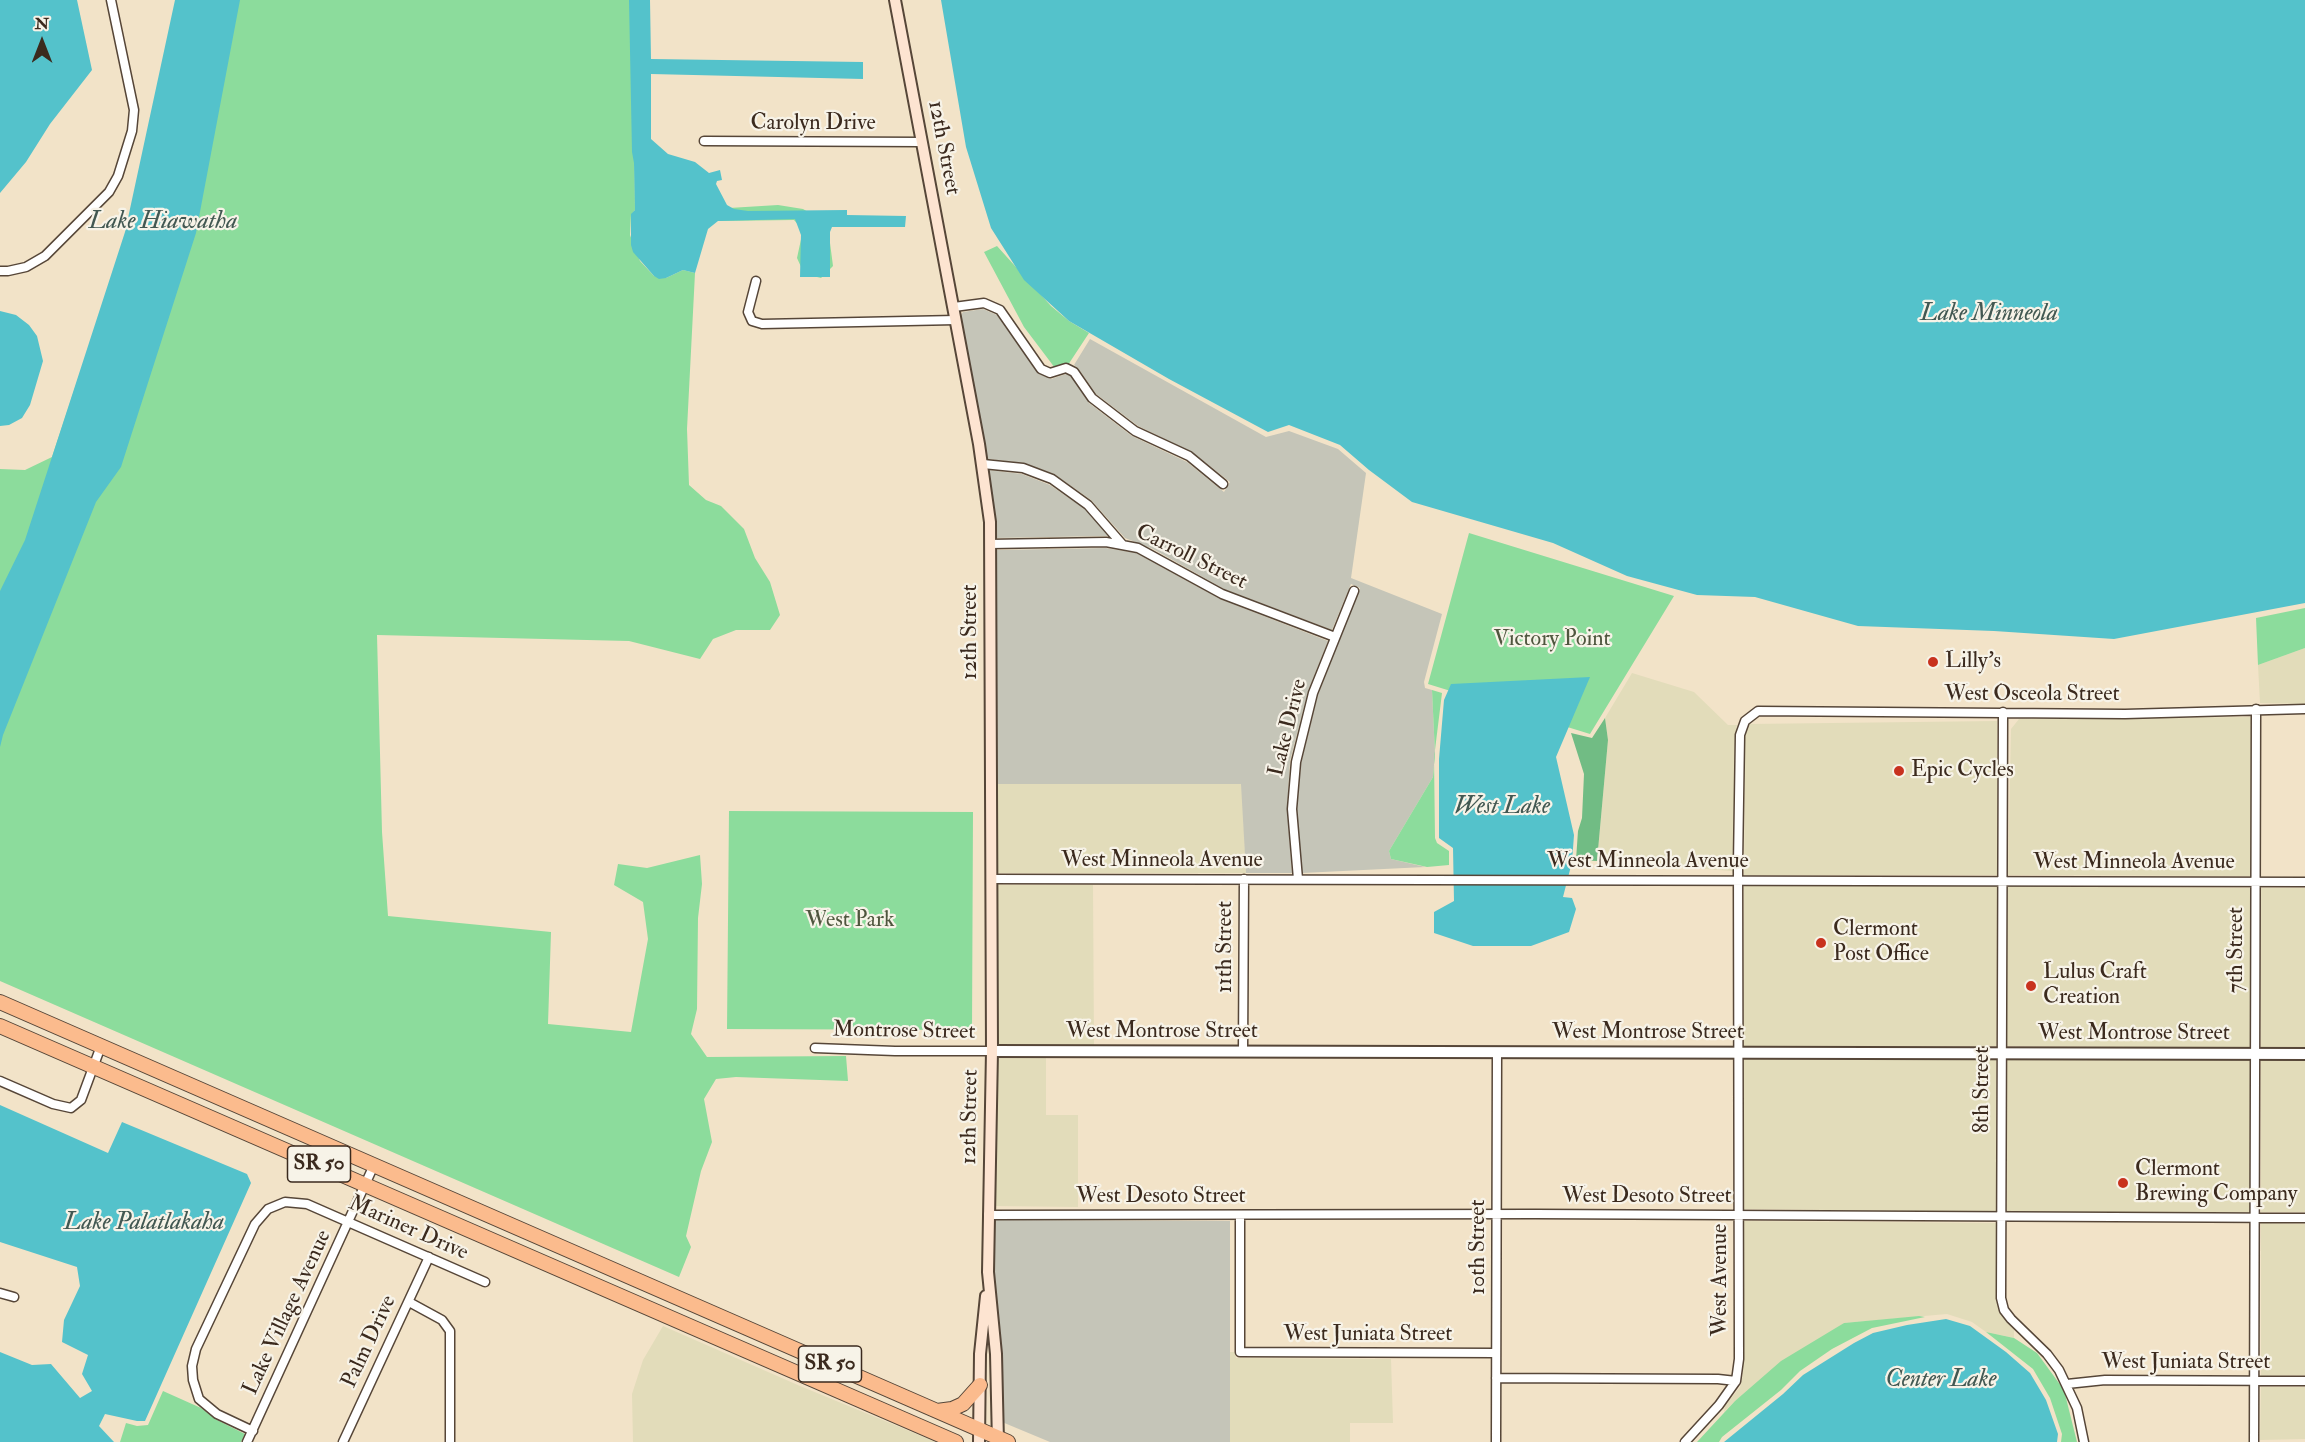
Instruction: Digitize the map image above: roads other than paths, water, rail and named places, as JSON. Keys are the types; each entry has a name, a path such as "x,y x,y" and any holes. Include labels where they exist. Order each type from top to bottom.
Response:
{"highway":[{"name":"SR 50","path":"0,1002 937,1411 980,1436 1001,1440"},
{"name":"SR 50","path":"0,1026 956,1442"},
{"path":"937,1411 952,1409 963,1404 980,1385"}],"main road":[{"name":"12th Street","path":"896,0 982,464 990,544 992,1051 988,1272 1001,1440"},
{"name":"12th Street","path":"980,1436 980,1354 988,1272"}],"street":[{"path":"0,271 26,267 45,256 110,192 118,176 132,131 134,110 111,0"},
{"name":"Carolyn Drive","path":"704,141 922,142"},
{"path":"756,281 748,312 752,321 762,324 956,321"},
{"path":"954,307 984,303 1000,310 1041,369 1050,373 1066,368 1074,372 1092,398 1135,431 1189,456 1223,484"},
{"path":"982,464 1023,468 1052,479 1088,505 1122,544"},
{"name":"Carroll Street","path":"990,544 1106,542 1122,544 1151,554 1183,574 1231,598 1335,637"},
{"name":"Lake Drive","path":"1298,879 1292,809 1296,762 1313,693 1354,591"},
{"name":"7th Street","path":"2254,1442 2256,709"},
{"name":"West Osceola Street","path":"1758,711 2125,714 2305,709"},
{"name":"West Avenue","path":"1685,1442 1719,1405 1736,1381 1739,1359 1740,735 1745,721 1758,711"},
{"name":"8th Street","path":"2003,712 2001,1298 2004,1310 2021,1330 2047,1354 2067,1384 2083,1426 2084,1442"},
{"name":"West Minneola Avenue","path":"991,879 2305,882"},
{"name":"11th Street","path":"1243,1052 1244,879"},
{"path":"0,1081 53,1104 71,1108 81,1100 101,1046"},
{"name":"Montrose Street","path":"815,1048 992,1051"},
{"name":"West Montrose Street","path":"992,1051 2305,1054"},
{"name":"10th Street","path":"1496,1442 1497,1052"},
{"name":"Lake Village Avenue","path":"247,1442 350,1222 374,1165"},
{"name":"Mariner Drive","path":"253,1431 217,1414 200,1399 193,1380 192,1366 200,1339 255,1224 268,1209 276,1204 295,1202 307,1204 485,1282"},
{"name":"West Desoto Street","path":"988,1215 2305,1218"},
{"name":"West Juniata Street","path":"1240,1215 1240,1352 1496,1353"},
{"name":"Palm Drive","path":"343,1442 429,1257"},
{"path":"0,1293 14,1297"},
{"path":"409,1302 442,1320 450,1331 450,1442"},
{"path":"980,1354 996,1354"},
{"path":"1496,1378 1736,1381"},
{"name":"West Juniata Street","path":"2067,1384 2105,1380 2305,1381"}],"water":[{"path":"0,0 77,0 92,70 50,124 26,162 0,193"},
{"name":"Lake Hiawatha","path":"175,0 240,0 196,233 121,467 96,502 0,747 0,591 25,540 125,232"},
{"path":"629,0 650,0 651,59 863,62 863,79 651,74 651,139 668,154 695,162 709,173 720,170 722,180 717,181 716,184 727,205 734,209 748,211 847,210 847,215 906,216 905,227 832,227 830,277 800,277 801,235 795,219 718,221 708,229 695,273 683,270 666,278 659,279 654,276 633,252 631,245 631,214 635,210"},
{"name":"Lake Minneola","path":"941,0 2305,0 2305,603 2114,639 1994,631 1858,626 1755,597 1697,595 1627,576 1553,543 1412,502 1340,445 1289,425 1268,432 1169,379 1069,321 1024,280 991,228 966,147"},
{"path":"0,311 16,315 29,325 37,336 43,361 30,405 22,418 9,425 0,426"},
{"name":"West Lake","path":"1590,677 1556,757 1574,835 1572,862 1563,897 1572,898 1576,909 1569,932 1531,946 1473,946 1434,933 1434,912 1454,901 1453,848 1439,838 1439,759 1444,700 1451,684"},
{"name":"Lake Palatlakaha","path":"0,1105 108,1153 122,1122 247,1174 251,1183 145,1421 105,1414 99,1426 114,1442 0,1442 0,1352 32,1365 51,1364 80,1398 92,1391 82,1374 88,1355 62,1342 64,1320 80,1286 77,1267 0,1242"},
{"name":"Center Lake","path":"1946,1319 1970,1326 2030,1373 2046,1400 2058,1434 2057,1442 1724,1442 1803,1375 1854,1343 1873,1333"}],"place":[{"name":"Lilly's","path":"1933,662"},
{"name":"Epic Cycles","path":"1899,771"},
{"name":"Clermont Post Office","path":"1821,943"},
{"name":"Lulus Craft Creation","path":"2031,986"},
{"name":"Clermont Brewing Company","path":"2123,1183"}],"park label":[{"name":"Victory Point","path":"1552,640"},
{"name":"West Park","path":"850,921"}]}
